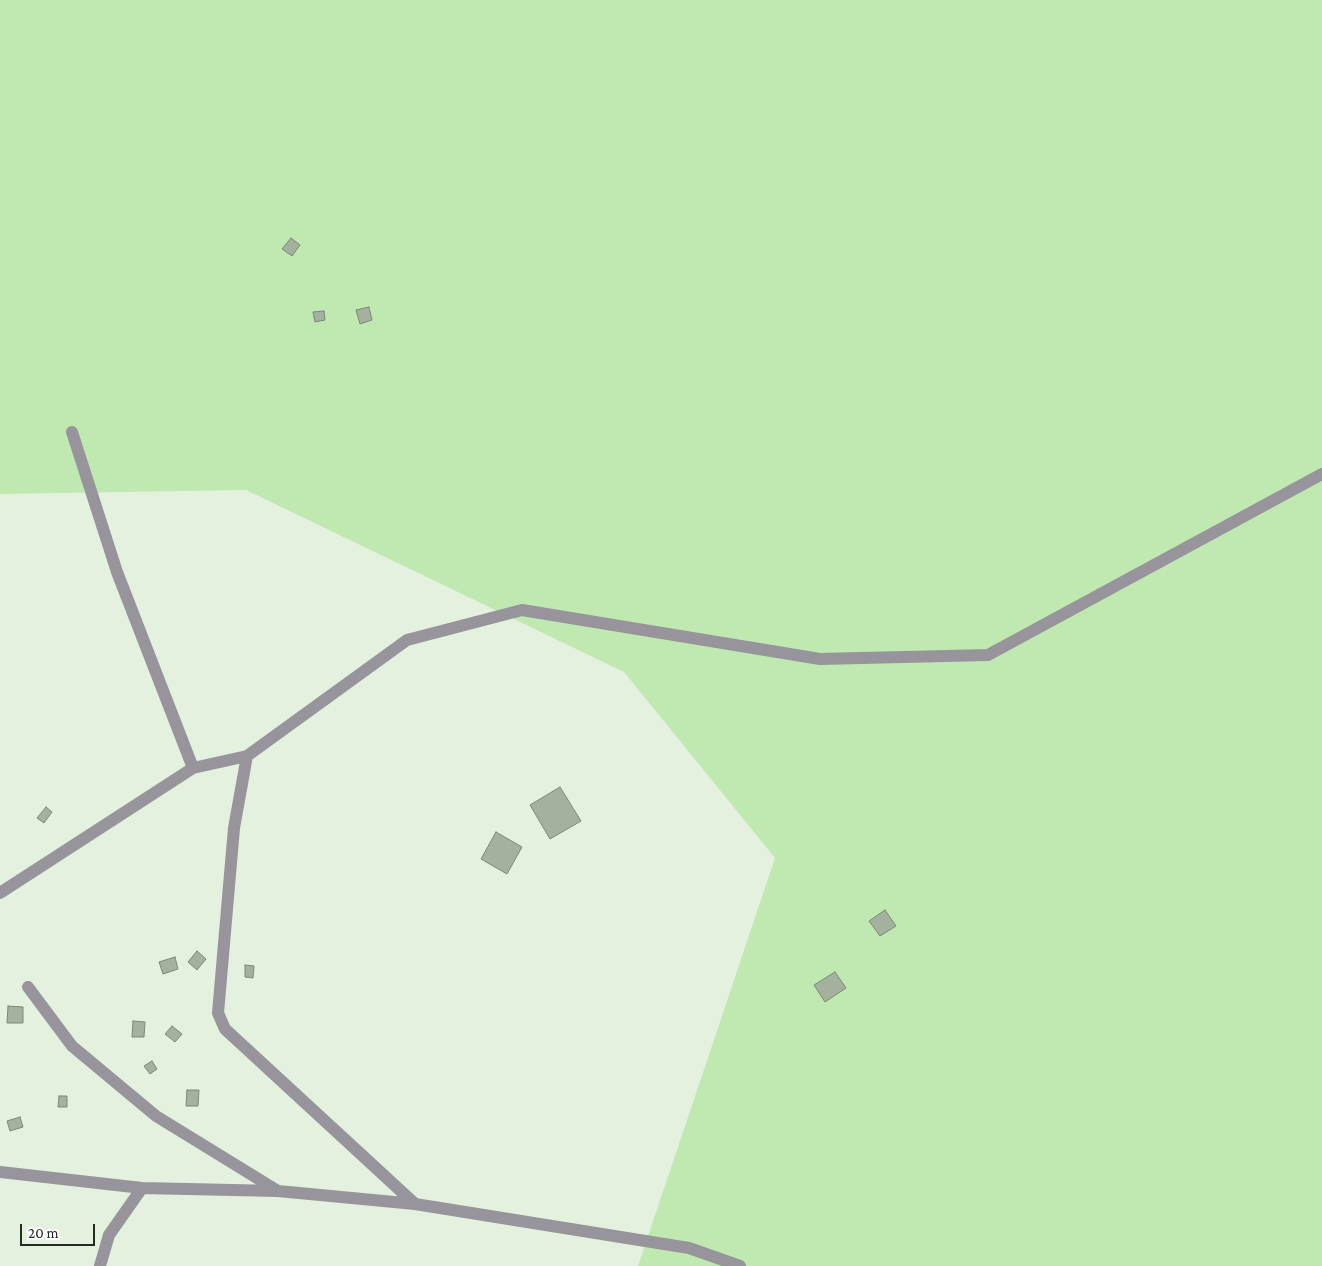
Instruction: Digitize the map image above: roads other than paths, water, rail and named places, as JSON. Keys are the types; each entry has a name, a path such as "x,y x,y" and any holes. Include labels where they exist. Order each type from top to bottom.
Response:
{"street":[{"path":"72,432 117,572 193,768"},
{"path":"0,893 193,768 248,756 407,640 522,610 820,659 988,655 1322,474"},
{"path":"248,756 234,828 218,1013 225,1029 415,1204"},
{"path":"28,987 72,1046 156,1116 278,1191"},
{"path":"0,1172 142,1188 278,1191 415,1204 689,1248 740,1266"},
{"path":"100,1266 109,1235 142,1188"}]}
